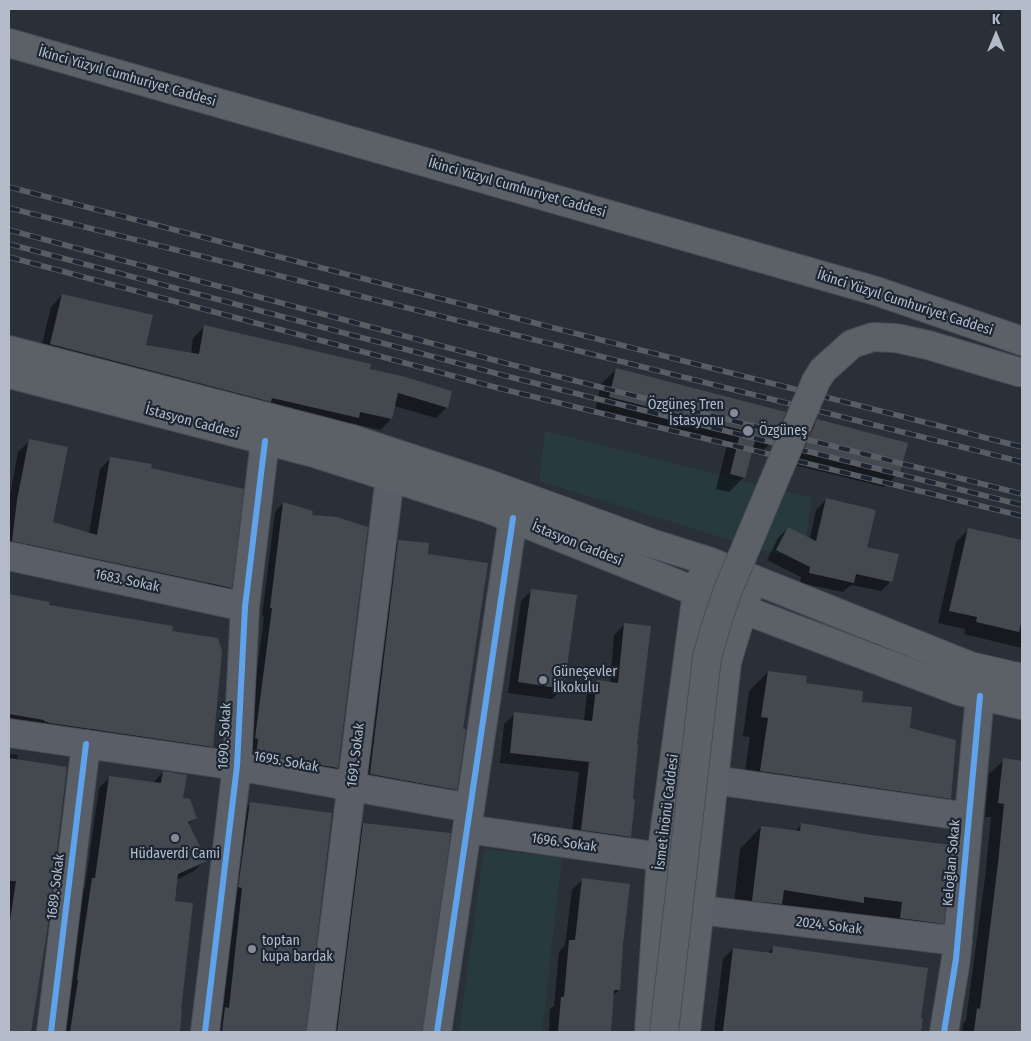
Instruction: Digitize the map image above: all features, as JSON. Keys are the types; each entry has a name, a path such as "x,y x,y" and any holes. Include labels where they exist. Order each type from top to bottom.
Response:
{"main road":[{"name":"İkinci Yüzyıl Cumhuriyet Caddesi","path":"9,43 876,291 1022,341"},
{"path":"664,1032 707,657 735,572 816,381 823,370 852,344 873,336 896,338 928,345 1022,373"},
{"name":"İstasyon Caddesi","path":"9,350 352,439 489,484 651,543 708,561 970,666 1022,678"},
{"name":"İstasyon Caddesi","path":"9,374 314,453 489,509 697,592 960,691 1022,705"},
{"name":"İsmet İnönü Caddesi","path":"649,1032 661,857 697,592 708,561"},
{"path":"686,1032 727,662 741,609 752,579"}],"street":[{"name":"1690. Sokak","path":"205,1032 237,766 245,607 265,441"},
{"name":"1691. Sokak","path":"321,1032 390,478"},
{"path":"437,1032 513,518"},
{"name":"1683. Sokak","path":"9,556 245,607"},
{"name":"Keloğlan Sokak","path":"944,1032 958,941 980,696"},
{"name":"1695. Sokak","path":"9,732 237,766 352,787 468,818"},
{"name":"1689. Sokak","path":"51,1032 86,744"},
{"path":"714,780 969,817"},
{"name":"1696. Sokak","path":"468,818 661,857"},
{"name":"2024. Sokak","path":"700,910 958,941"}],"green space":[{"path":"545,431 812,498 802,562 539,481"},
{"path":"484,849 562,857 542,1032 459,1032"}],"building":[{"path":"62,294 153,315 146,345 199,354 204,325 371,364 370,369 402,376 452,391 448,408 398,393 392,419 360,412 359,418 272,398 271,402 50,344"},
{"path":"616,368 786,412 774,441 756,437 745,478 730,474 741,430 609,397"},
{"path":"817,419 908,443 900,473 804,449"},
{"path":"29,439 68,447 53,522 97,535 110,457 152,464 151,468 244,489 232,588 12,541 17,500"},
{"path":"826,498 876,510 867,547 899,554 892,582 856,574 854,583 809,573 810,567 776,550 788,527 816,541"},
{"path":"283,502 313,511 312,515 337,517 368,527 338,768 256,754 258,739 255,738 272,608 270,608"},
{"path":"968,528 1022,540 1022,619 1019,632 976,622 977,617 949,611"},
{"path":"398,540 429,543 428,554 488,563 463,729 466,729 457,790 370,774"},
{"path":"531,589 577,595 564,689 518,682"},
{"path":"9,594 49,602 49,605 173,626 172,631 218,638 222,652 213,747 50,723 44,720 9,714"},
{"path":"624,623 651,626 637,744 633,799 635,799 631,837 581,830 589,762 510,753 514,712 592,721 597,680 618,683"},
{"path":"768,671 807,676 806,683 863,691 862,702 912,707 910,728 956,740 951,799 760,771 768,718 761,717"},
{"path":"9,758 67,767 47,932 31,1032 9,1032 9,927 16,881 9,881"},
{"path":"1003,758 1022,761 1022,1032 974,1032 977,1008 980,1009 998,863 1004,804 998,803"},
{"path":"163,771 187,775 183,798 190,799 197,818 188,822 207,861 178,874 175,901 193,903 180,1032 70,1032 92,878 95,878 109,776 161,783"},
{"path":"250,802 332,813 306,1032 222,1032 225,1007 229,1008 242,888 238,887"},
{"path":"363,823 451,833 422,1032 337,1032"},
{"path":"801,823 871,835 951,845 944,924 900,918 902,902 864,897 864,903 784,890 782,904 752,901 761,826 800,831"},
{"path":"582,878 630,884 620,990 614,990 611,1032 558,1032 561,997 564,997 569,940 575,940"},
{"path":"773,946 928,968 921,1018 923,1018 921,1032 723,1031 733,948 772,953"}],"railway":[{"path":"9,187 1022,447"},
{"path":"9,208 1022,462"},
{"path":"9,230 509,364 1022,494"},
{"path":"9,244 506,376 1022,505"},
{"path":"9,257 502,389 1022,516"}],"cycle path":[{"path":"205,1032 237,766 245,607 265,441"},
{"path":"437,1032 513,518"},
{"path":"944,1032 956,959 980,696"},
{"path":"51,1032 86,744"}],"place":[{"name":"Özgüneş Tren İstasyonu","path":"734,413"},
{"name":"Özgüneş","path":"748,431"},
{"name":"Güneşevler İlkokulu","path":"543,680"},
{"name":"Hüdaverdi Cami","path":"175,838"},
{"name":"toptan kupa bardak","path":"252,949"}]}
